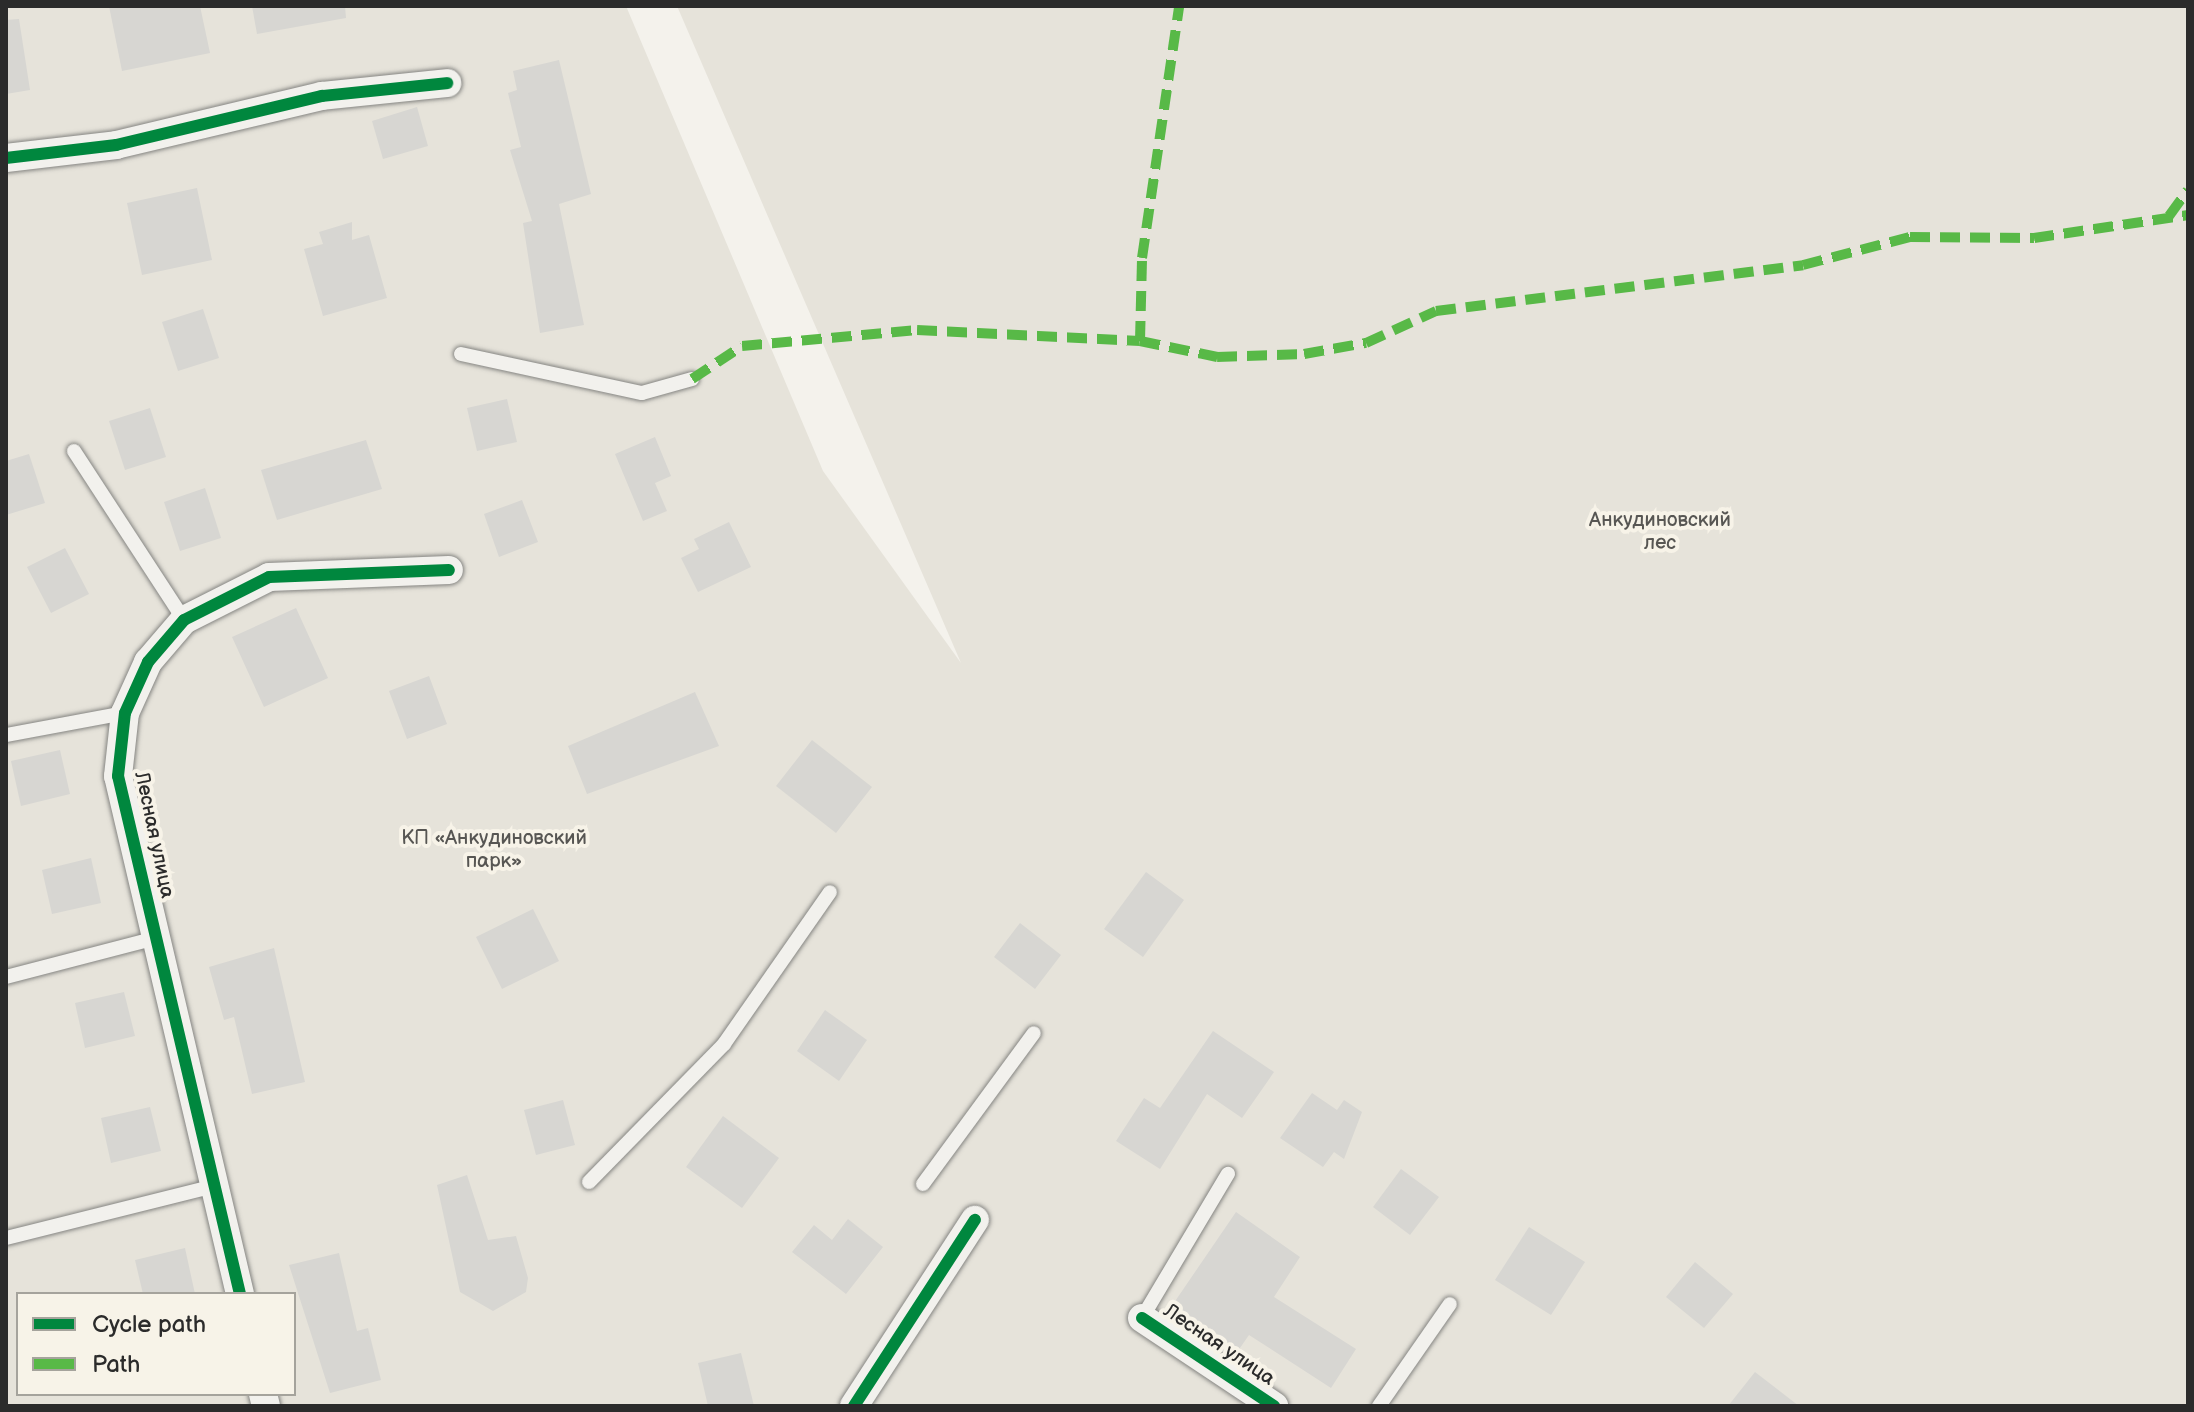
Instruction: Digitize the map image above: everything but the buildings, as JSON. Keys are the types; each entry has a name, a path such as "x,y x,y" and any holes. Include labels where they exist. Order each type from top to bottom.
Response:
{"street":[{"path":"6,158 116,145 322,96 447,83"},
{"name":"Лесная улица","path":"240,1292 118,776 125,713 148,662 184,620 269,577 449,570"},
{"path":"854,1406 975,1220"},
{"name":"Лесная улица","path":"1142,1318 1274,1406"}],"lane":[{"path":"461,354 642,393 692,379"},
{"path":"74,451 184,620"},
{"path":"6,735 125,713"},
{"path":"589,1182 724,1044 830,892"},
{"path":"6,977 156,938"},
{"path":"923,1184 1034,1033"},
{"path":"1142,1318 1228,1174"},
{"path":"6,1238 215,1186"},
{"path":"1379,1406 1450,1304"}],"green space":[{"path":"6,6 626,6 823,471 961,663 677,6 2188,6 2188,1406 6,1406"}],"marked path":[{"path":"1140,341 1142,258 1179,6"},
{"path":"2169,216 2188,190"},
{"path":"692,379 742,346 917,330 1140,341 1217,357 1304,354 1366,343 1436,311 1803,265 1910,237 2034,238 2188,215"}],"cycle path":[{"path":"6,158 116,145 322,96 447,83"},
{"path":"240,1292 118,776 125,713 148,662 184,620 269,577 449,570"},
{"path":"854,1406 975,1220"},
{"path":"1142,1318 1274,1406"}],"park label":[{"name":"Анкудиновский лес","path":"1660,532"},
{"name":"КП «Анкудиновский парк»","path":"494,850"}]}
